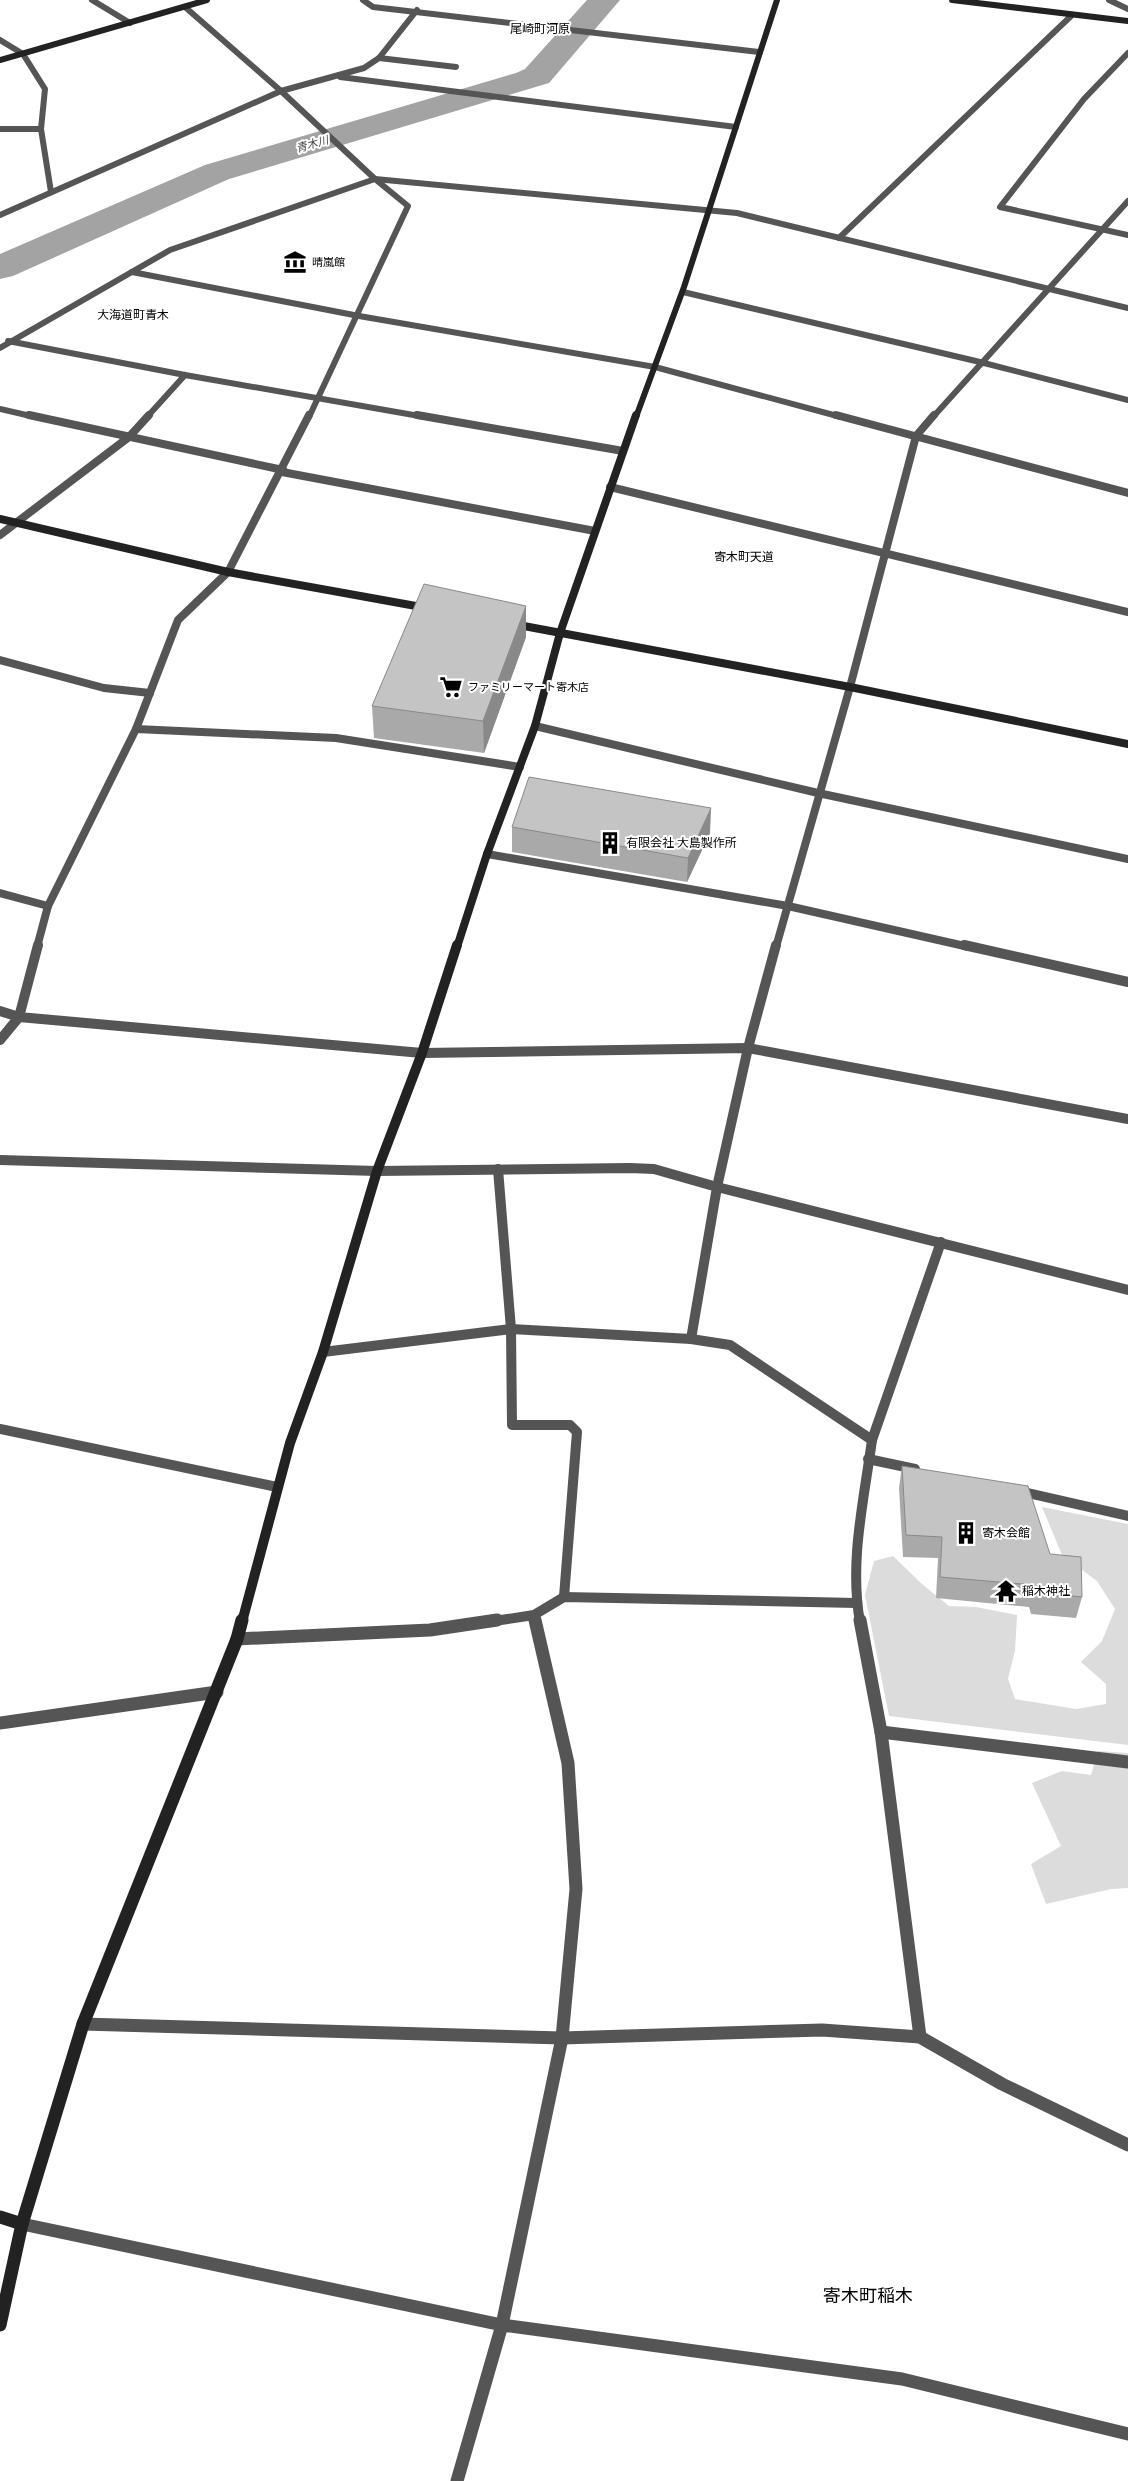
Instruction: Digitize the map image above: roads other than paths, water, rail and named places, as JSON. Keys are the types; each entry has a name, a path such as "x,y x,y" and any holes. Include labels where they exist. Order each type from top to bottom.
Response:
{"street":[{"path":"92,0 130,23"},
{"path":"0,60 207,0"},
{"path":"363,0 373,6 759,52"},
{"path":"0,2325 22,2224 83,2024 237,1639 276,1487 290,1443 324,1352 377,1171 422,1052 487,854 535,726 560,633 610,487 683,292 777,0"},
{"path":"952,0 1071,16 1128,21"},
{"path":"1109,0 1128,9"},
{"path":"0,1040 19,1017 48,906 136,729 178,620 228,572 320,398 360,316 408,206 375,179 281,91 186,7"},
{"path":"0,215 281,91 364,68 379,58 417,10"},
{"path":"839,238 1071,16"},
{"path":"0,40 23,54 44,89 41,129 51,192"},
{"path":"0,46 10,47"},
{"path":"1128,53 1084,99 1000,207 1128,234"},
{"path":"379,58 456,67"},
{"path":"334,76 736,128"},
{"path":"0,130 41,129"},
{"path":"0,348 170,250 375,179 738,213 1128,308"},
{"path":"691,1339 717,1188 748,1048 818,793 850,687 916,436 980,362 1050,289 1128,201"},
{"path":"132,272 360,316 655,367 1128,493"},
{"path":"683,292 980,362 1128,400"},
{"path":"0,340 185,375 623,451"},
{"path":"0,535 129,437 185,375"},
{"path":"0,409 282,471 595,531"},
{"path":"610,487 1128,612"},
{"path":"0,518 228,572 433,610"},
{"path":"501,622 850,687 1128,744"},
{"path":"0,660 104,688 150,693"},
{"path":"535,726 818,793 1128,859"},
{"path":"136,729 336,738 520,767"},
{"path":"487,854 788,906 1128,982"},
{"path":"0,893 48,906"},
{"path":"0,1011 19,1017 422,1052 748,1048 1128,1119"},
{"path":"0,1160 377,1171 654,1169 717,1188 942,1242 1128,1290"},
{"path":"498,1169 511,1329 512,1425 570,1425 577,1432 564,1597"},
{"path":"920,2037 881,1732 857,1603 856,1563 868,1459 872,1440 942,1242"},
{"path":"324,1352 511,1329 691,1339 730,1345 872,1440"},
{"path":"0,1429 276,1487"},
{"path":"868,1459 924,1471"},
{"path":"1008,1489 1128,1516"},
{"path":"237,1639 430,1630 534,1615 564,1597 857,1603"},
{"path":"458,2481 502,2326 562,2038 576,1888 568,1763 534,1615"},
{"path":"0,1723 217,1692"},
{"path":"881,1732 1128,1762"},
{"path":"83,2024 562,2038 822,2030 920,2037 1002,2084 1128,2145"},
{"path":"0,2217 22,2224 502,2326 902,2379 1128,2434"}],"waterway":[{"name":"青木川","path":"0,268 217,172 528,80 537,76 604,0"}],"place":[{"name":"晴嵐館","path":"295,262"},
{"name":"ファミリーマート寄木店","path":"451,687"},
{"name":"有限会社 大島製作所","path":"610,843"},
{"name":"寄木会館","path":"966,1533"},
{"name":"稲木神社","path":"1006,1591"}],"district":[{"name":"尾崎町河原","path":"540,29"},
{"name":"大海道町青木","path":"133,315"},
{"name":"寄木町天道","path":"744,557"},
{"name":"寄木町稲木","path":"868,2295"}]}
